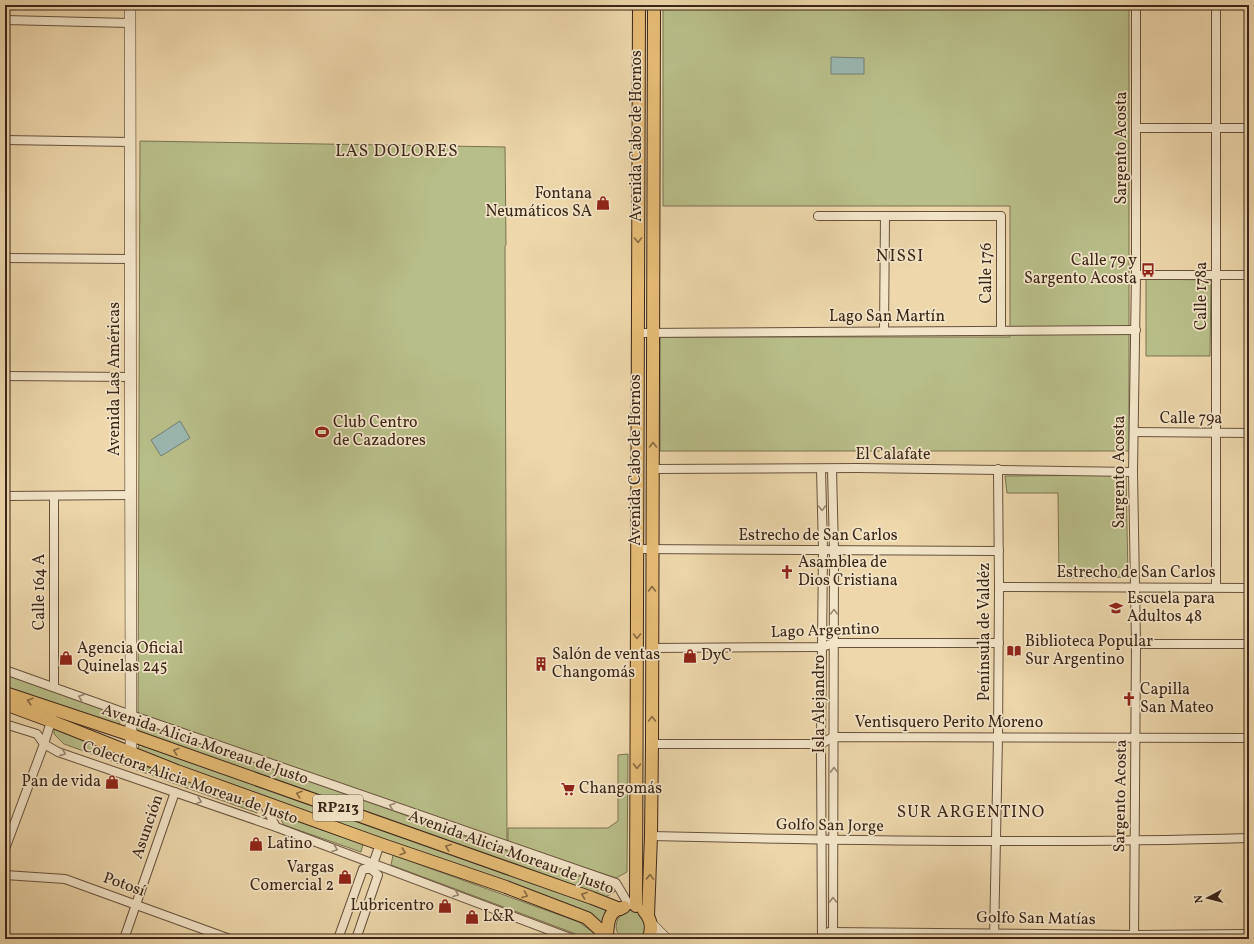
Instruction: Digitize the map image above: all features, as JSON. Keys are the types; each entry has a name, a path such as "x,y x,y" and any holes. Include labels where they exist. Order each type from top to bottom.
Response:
{"main road":[{"name":"Avenida Las Américas","path":"130,5 131,753"},
{"name":"Avenida Cabo de Hornos","path":"628,907 638,549 639,5"},
{"name":"Avenida Cabo de Hornos","path":"650,920 652,744 654,5"},
{"name":"Avenida Alicia Moreau de Justo","path":"5,693 131,753 177,771 380,844 506,887 587,918 609,937"},
{"name":"Avenida Alicia Moreau de Justo","path":"5,704 131,735 592,898 628,907 643,909 666,939"},
{"name":"Avenida Alicia Moreau de Justo","path":"609,937 609,920 611,915 615,911 628,907"},
{"path":"648,939 651,931 650,920"}],"street":[{"name":"Sargento Acosta","path":"1134,937 1136,587 1133,472 1136,330 1136,5"},
{"name":"Calle 178a","path":"1216,5 1216,588"},
{"path":"5,20 130,23"},
{"path":"1136,128 1249,128"},
{"path":"5,140 130,142"},
{"path":"818,216 885,216 884,331"},
{"name":"Calle 176","path":"885,216 1001,216 1001,331"},
{"path":"5,258 130,259"},
{"path":"1136,275 1249,275"},
{"name":"Lago San Martín","path":"638,333 1136,330"},
{"path":"5,376 131,377"},
{"name":"Calle 79a","path":"1134,432 1249,433"},
{"name":"El Calafate","path":"653,469 1133,472"},
{"name":"Isla Alejandro","path":"821,469 823,550 821,744 822,935"},
{"name":"Isla Alejandro","path":"832,469 834,550 833,935"},
{"name":"Península de Valdéz","path":"994,936 999,643 998,470"},
{"path":"5,496 131,495"},
{"name":"Calle 164 A","path":"54,496 54,687"},
{"name":"Estrecho de San Carlos","path":"638,549 999,550"},
{"name":"Estrecho de San Carlos","path":"999,587 1249,588"},
{"name":"Lago Argentino","path":"652,648 822,647 834,643 999,643"},
{"path":"1136,644 1249,644"},
{"path":"5,670 616,883 628,907"},
{"path":"5,849 44,744 53,715"},
{"name":"Colectora Alicia Moreau de Justo","path":"5,724 38,734 44,744 58,752 276,827 372,866 573,939"},
{"name":"Ventisquero Perito Moreno","path":"821,744 833,737 1249,738"},
{"path":"652,744 821,744"},
{"name":"Asunción","path":"124,939 175,792"},
{"path":"262,802 276,827"},
{"name":"Golfo San Jorge","path":"651,836 834,841 996,842 1134,842 1249,838"},
{"path":"372,866 380,844"},
{"path":"338,939 363,869 372,866"},
{"path":"356,939 378,874 372,866"},
{"name":"Potosí","path":"5,875 65,879 227,938"},
{"name":"Golfo San Matías","path":"822,935 1134,937 1249,934"}],"green space":[{"path":"663,5 1129,5 1129,451 660,451 660,337 1010,337 1010,206 663,206"},
{"name":"Club Centro de Cazadores","path":"140,141 505,147 507,845 138,718"},
{"path":"1146,279 1211,280 1210,356 1146,356"},
{"path":"1126,475 1128,577 1059,578 1058,493 1007,493 1005,476"},
{"path":"5,671 123,711 119,726 5,687"},
{"path":"137,720 617,890 604,898 135,733"},
{"path":"54,725 141,765 259,806 257,813 64,744 54,734"},
{"path":"140,741 606,909 603,925 137,752"},
{"path":"628,754 627,872 616,878 508,843 508,828 608,828 618,821 618,755"},
{"path":"276,811 363,844 361,852 284,825"},
{"path":"393,855 579,922 602,939 584,939 576,934 391,865"},
{"path":"631,910 641,914 647,928 638,939 623,939 617,931 617,922 622,914"}],"water":[{"path":"831,57 864,58 864,74 831,74"},
{"path":"180,421 190,438 161,456 151,440"}],"place":[{"name":"Fontana Neumáticos SA","path":"603,203"},
{"name":"Calle 79 y Sargento Acosta","path":"1148,270"},
{"name":"Club Centro de Cazadores","path":"322,432"},
{"name":"Asamblea de Dios Cristiana","path":"787,572"},
{"name":"Escuela para Adultos 48","path":"1116,608"},
{"name":"Biblioteca Popular Sur Argentino","path":"1014,651"},
{"name":"DyC","path":"690,656"},
{"name":"Agencia Oficial Quinelas 245","path":"66,658"},
{"name":"Salón de ventas Changomás","path":"541,664"},
{"name":"Capilla San Mateo","path":"1129,699"},
{"name":"Pan de vida","path":"112,782"},
{"name":"Changomás","path":"568,789"},
{"name":"Latino","path":"256,844"},
{"name":"Vargas Comercial 2","path":"345,877"},
{"name":"Lubricentro","path":"445,906"},
{"name":"L&R","path":"472,917"}],"district":[{"name":"LAS DOLORES","path":"397,151"},
{"name":"NISSI","path":"900,256"},
{"name":"SUR ARGENTINO","path":"971,812"}]}
